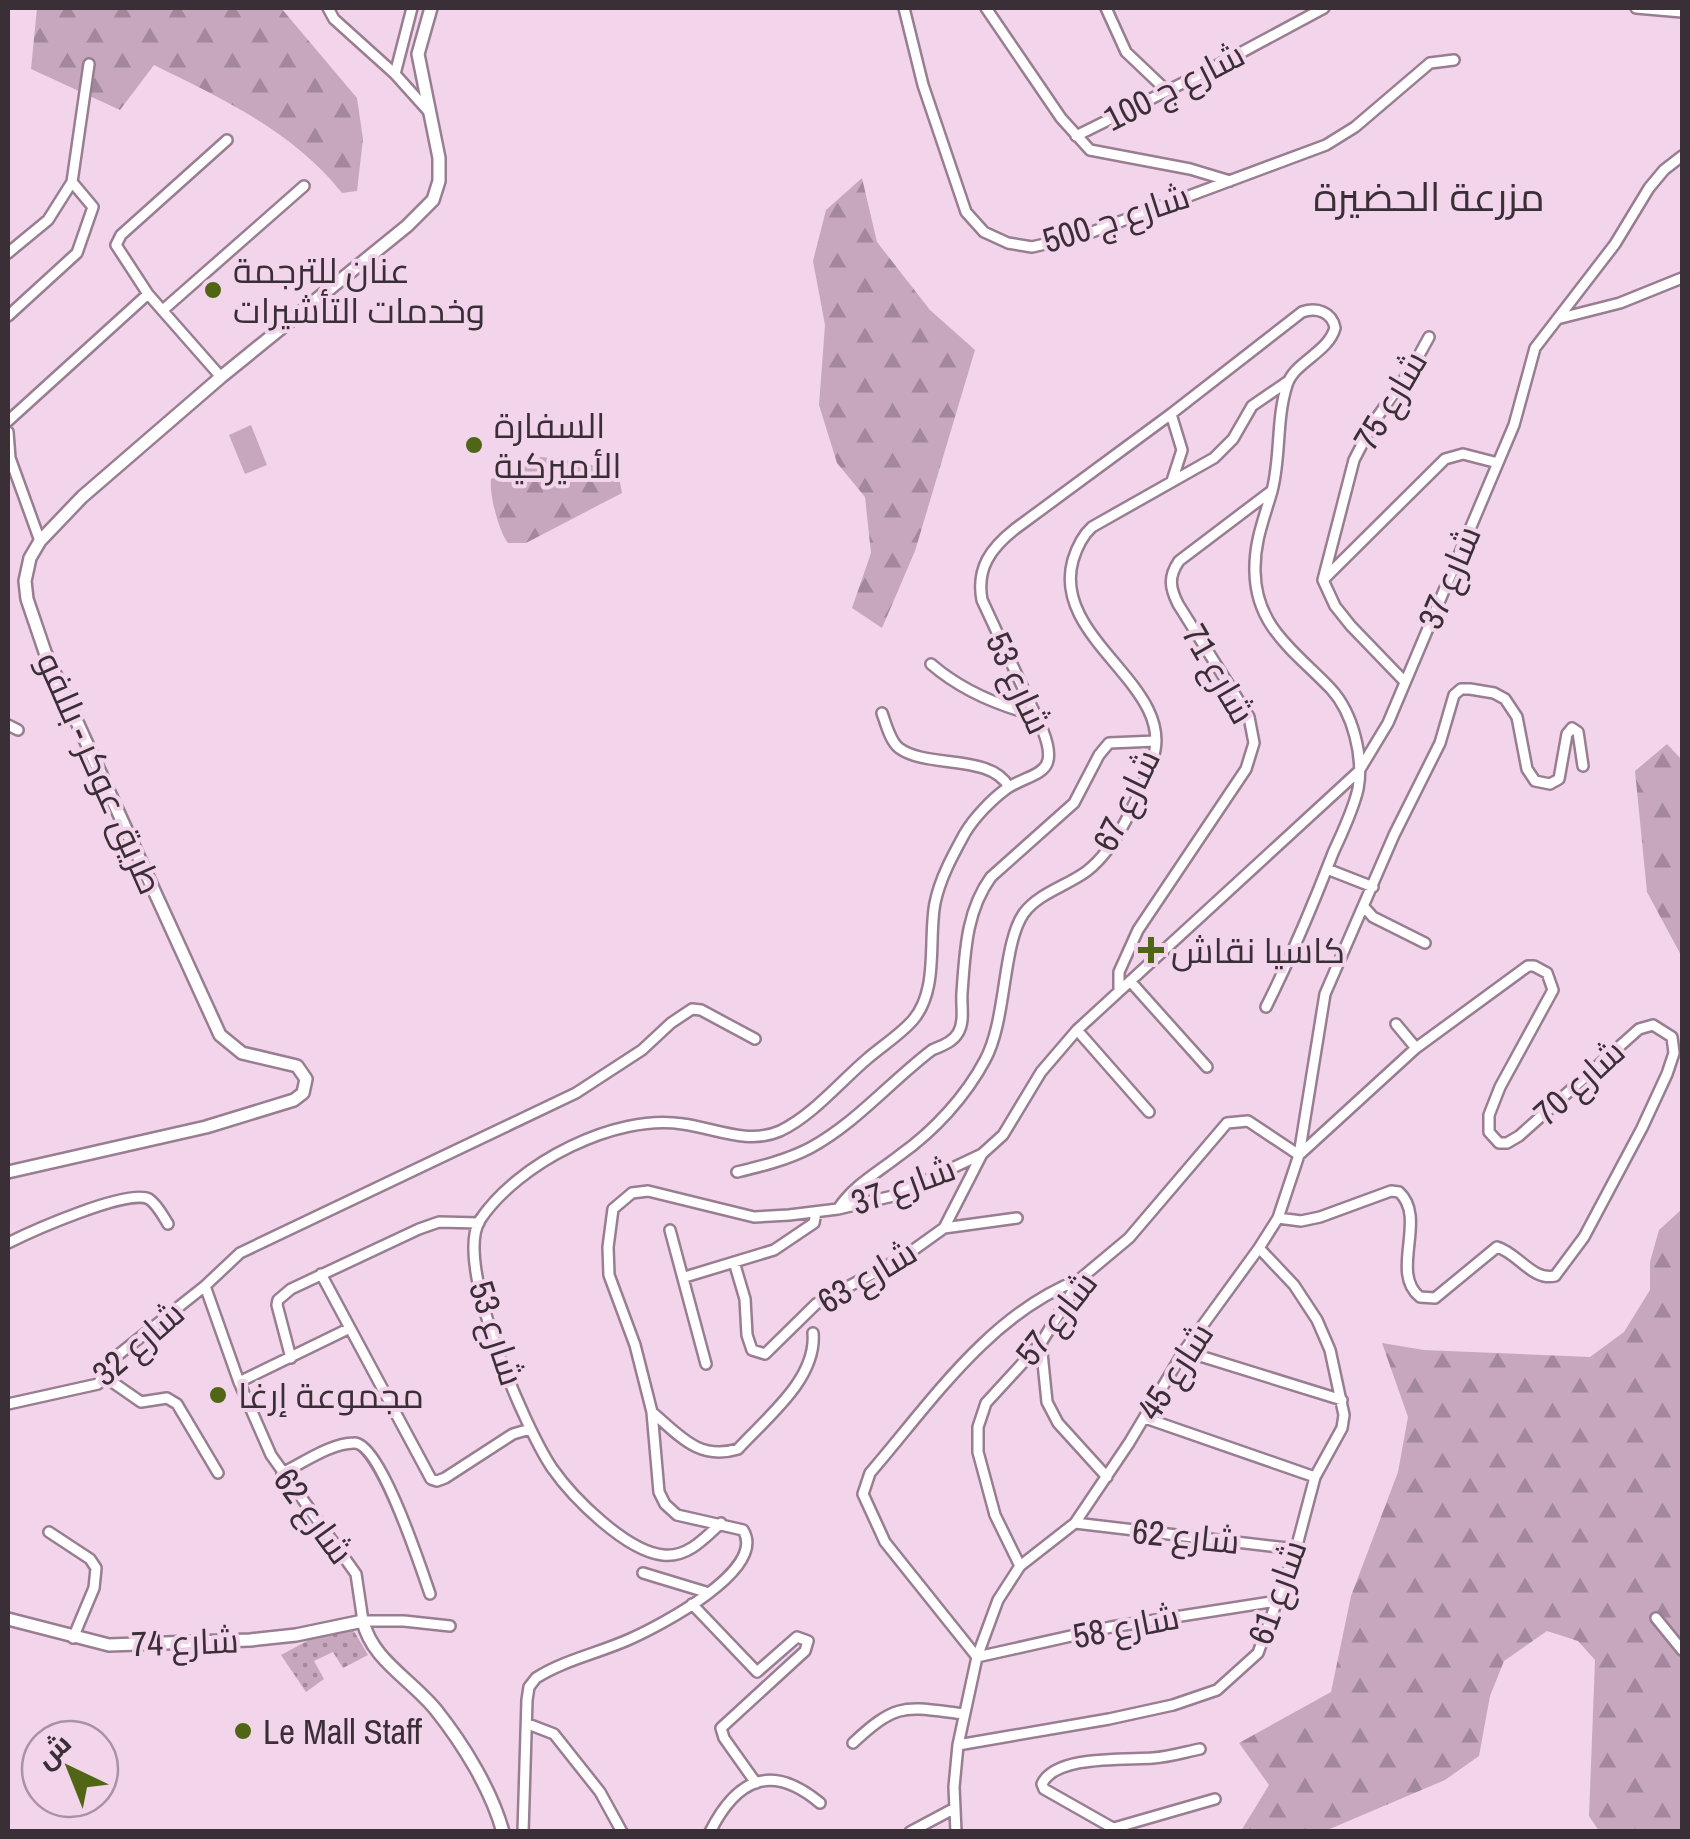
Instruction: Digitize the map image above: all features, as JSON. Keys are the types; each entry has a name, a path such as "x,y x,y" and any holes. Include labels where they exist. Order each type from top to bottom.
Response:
{"street":[{"path":"396,74 412,8"},
{"name":"طريق عوكر - بللفو","path":"8,1172 206,1127 267,1109 299,1097 306,1082 294,1064 242,1054 220,1035 46,652 25,581 30,558 40,541 82,498 221,376 426,209 436,191 440,171 418,54 430,8"},
{"name":"شارع ج 500","path":"904,8 924,85 966,212 984,232 998,240 1032,247 1120,222 1326,146 1355,127 1430,63 1454,60"},
{"path":"986,8 1076,136 1096,153 1190,169 1230,181"},
{"path":"1106,8 1126,52 1166,90"},
{"name":"شارع ج 100","path":"1076,136 1324,8"},
{"path":"1636,8 1682,12"},
{"path":"331,10 432,115"},
{"path":"8,253 48,220 72,182 89,64"},
{"path":"221,376 148,294 118,252 116,241 227,140"},
{"name":"شارع 37","path":"720,1523 677,1515 666,1504 657,1475 652,1412 634,1344 609,1275 613,1209 632,1193 648,1190 754,1217 838,1210 893,1196 982,1154 1002,1134 1041,1072 1077,1030 1359,771 1379,741 1514,425 1535,348 1614,244 1648,188 1682,156"},
{"path":"8,316 76,253 92,207 72,182"},
{"path":"163,310 304,186"},
{"path":"1557,319 1620,303 1682,278"},
{"path":"8,421 148,294"},
{"name":"شارع 53","path":"720,1523 686,1550 662,1555 650,1552 601,1523 552,1468 530,1430 484,1311 474,1268 478,1223 514,1184 570,1148 626,1124 684,1124 750,1136 778,1132 802,1116 914,1019 926,997 936,901 949,863 967,830 1009,787 1034,778 1048,759 1048,743 982,600 980,580 995,545 1302,312 1323,311 1334,322 1332,336 1287,382"},
{"name":"شارع 75","path":"1323,580 1354,460 1429,337"},
{"path":"1266,1007 1355,800 1359,771 1351,724 1334,692 1282,644 1260,606 1254,574 1256,544 1272,490 1287,382"},
{"name":"شارع 67","path":"838,1210 850,1192 903,1154 964,1093 987,1057 1000,1016 1020,920 1032,905 1102,857 1152,760 1156,741 1154,720 1082,619 1069,591 1074,556 1084,534 1214,458 1233,439 1256,402 1287,382"},
{"path":"1170,484 1182,450 1171,414"},
{"path":"8,432 9,457 40,541"},
{"name":"شارع 75","path":"1323,580 1445,459 1463,454 1498,463"},
{"name":"شارع 71","path":"1118,991 1119,972 1138,930 1246,769 1254,743 1249,717 1178,604 1171,576 1179,562 1272,490"},
{"path":"1323,580 1335,606 1351,626 1405,682"},
{"path":"931,664 958,685 999,705 1035,714"},
{"name":"شارع 45","path":"956,1832 958,1745 976,1657 998,1600 1020,1566 1075,1524 1184,1351 1278,1218 1299,1155 1325,994 1394,835 1440,743 1454,695 1461,690 1494,692 1509,704 1517,717 1526,769 1535,781 1550,784 1560,779 1567,734 1572,728 1578,732 1583,766"},
{"path":"882,713 891,738 902,750 987,770 1005,780 1009,787"},
{"path":"8,725 18,730"},
{"path":"736,1172 770,1164 811,1147 843,1126 932,1050 949,1043 958,1033 963,1017 966,940 982,889 990,877 1074,803 1110,743 1156,741"},
{"path":"1327,870 1373,888"},
{"path":"1364,907 1373,917 1426,943"},
{"name":"شارع 70","path":"1278,1218 1301,1221 1320,1217 1396,1191 1403,1194 1409,1207 1409,1274 1413,1291 1420,1297 1436,1298 1496,1247 1510,1252 1539,1275 1555,1276 1584,1237 1642,1128 1674,1053 1672,1037 1653,1025 1640,1029 1519,1136 1504,1144 1490,1135 1489,1115 1553,986 1547,973 1534,966 1522,968 1416,1048 1299,1155"},
{"path":"1130,981 1208,1067"},
{"name":"شارع 32","path":"8,1404 87,1388 104,1377 113,1359 206,1286 240,1253 594,1082 692,1010 702,1010 754,1039"},
{"path":"1396,1024 1416,1048"},
{"path":"1077,1030 1150,1112"},
{"name":"شارع 57","path":"1020,1566 989,1496 978,1452 978,1427 986,1403 1041,1343 1080,1279 1129,1238 1227,1124 1248,1120 1299,1155"},
{"name":"شارع 63","path":"734,1262 745,1300 748,1342 752,1350 765,1354 816,1304 905,1256 944,1228 982,1154"},
{"path":"8,1243 56,1221 136,1196 151,1201 168,1224"},
{"path":"685,1277 788,1242 814,1223 816,1212"},
{"path":"944,1228 1017,1218"},
{"path":"292,1358 277,1312 278,1300 321,1274 439,1222 478,1223"},
{"path":"670,1230 706,1364"},
{"name":"شارع 61","path":"958,1745 1110,1720 1172,1705 1217,1690 1258,1653 1296,1548 1315,1476 1342,1428 1344,1415 1330,1350 1317,1320 1294,1285 1260,1248"},
{"path":"321,1274 425,1471 434,1480 446,1478 513,1434 530,1430"},
{"path":"976,1657 885,1542 866,1505 864,1482 964,1364 1000,1328 1025,1306 1080,1279"},
{"name":"شارع 62","path":"206,1286 239,1382 282,1473 356,1574 364,1621 376,1650 436,1710 497,1810 503,1832"},
{"path":"239,1382 350,1328"},
{"path":"652,1412 686,1441 707,1452 722,1454 738,1448 808,1368 814,1348 813,1333"},
{"path":"1041,1343 1048,1402 1058,1423 1107,1477"},
{"path":"1184,1351 1342,1400"},
{"path":"104,1377 142,1402 165,1398 177,1404 218,1473"},
{"path":"1145,1418 1315,1476"},
{"path":"282,1473 339,1446 357,1442 367,1446 395,1502 430,1594"},
{"path":"522,1832 530,1687 536,1678 633,1638 692,1604 731,1575 746,1552 748,1541 743,1530 720,1523"},
{"name":"شارع 62","path":"1075,1524 1296,1548"},
{"path":"50,1532 90,1558 96,1568 94,1588 73,1638"},
{"path":"642,1573 709,1593"},
{"name":"شارع 58","path":"976,1657 1111,1626 1277,1601"},
{"path":"692,1604 757,1672 797,1636 808,1644 806,1651 721,1728 721,1734 756,1783"},
{"path":"1656,1618 1682,1650"},
{"name":"شارع 74","path":"8,1619 109,1644 250,1640 364,1621"},
{"path":"364,1621 450,1626"},
{"path":"853,1743 891,1711 904,1708 964,1714"},
{"path":"528,1724 554,1734 600,1792 622,1832"},
{"path":"1200,1748 1157,1758 1100,1760 1062,1767 1047,1774 1042,1784 1044,1789 1114,1830 1215,1799"},
{"path":"710,1832 732,1799 770,1779 785,1780 820,1803"},
{"path":"910,1832 955,1808"}],"green space":[{"path":"37,8 281,8 357,98 363,139 357,191 342,193 323,171 280,135 231,104 154,65 120,110 31,69"},
{"path":"862,178 877,242 930,310 975,350 915,551 882,628 852,608 871,553 865,497 837,463 819,405 825,325 813,261 826,210"},
{"path":"251,425 267,465 245,474 229,435"},
{"path":"541,457 581,462 610,472 619,477 622,493 526,543 508,543 495,512 491,479"},
{"path":"1667,744 1682,760 1682,957 1647,892 1635,771"},
{"path":"1682,1209 1682,1831 1599,1831 1589,1816 1595,1660 1578,1641 1547,1631 1504,1661 1490,1696 1479,1756 1445,1780 1325,1831 1241,1831 1269,1785 1239,1743 1331,1692 1351,1596 1398,1472 1408,1417 1382,1343 1424,1350 1590,1357 1624,1332 1650,1290 1650,1262 1659,1230"},
{"path":"351,1626 368,1655 343,1668 333,1652 314,1661 324,1679 306,1692 281,1655 318,1635"}],"place":[{"name":"عنان للترجمة وخدمات التأشيرات","path":"213,290"},
{"name":"السفارة الأميركية","path":"474,445"},
{"name":"كاسيا نقاش","path":"1151,950"},
{"name":"مجموعة إرغا","path":"218,1395"},
{"name":"Le Mall Staff","path":"243,1731"}],"district":[{"name":"مزرعة الحضيرة","path":"1429,196"}]}
